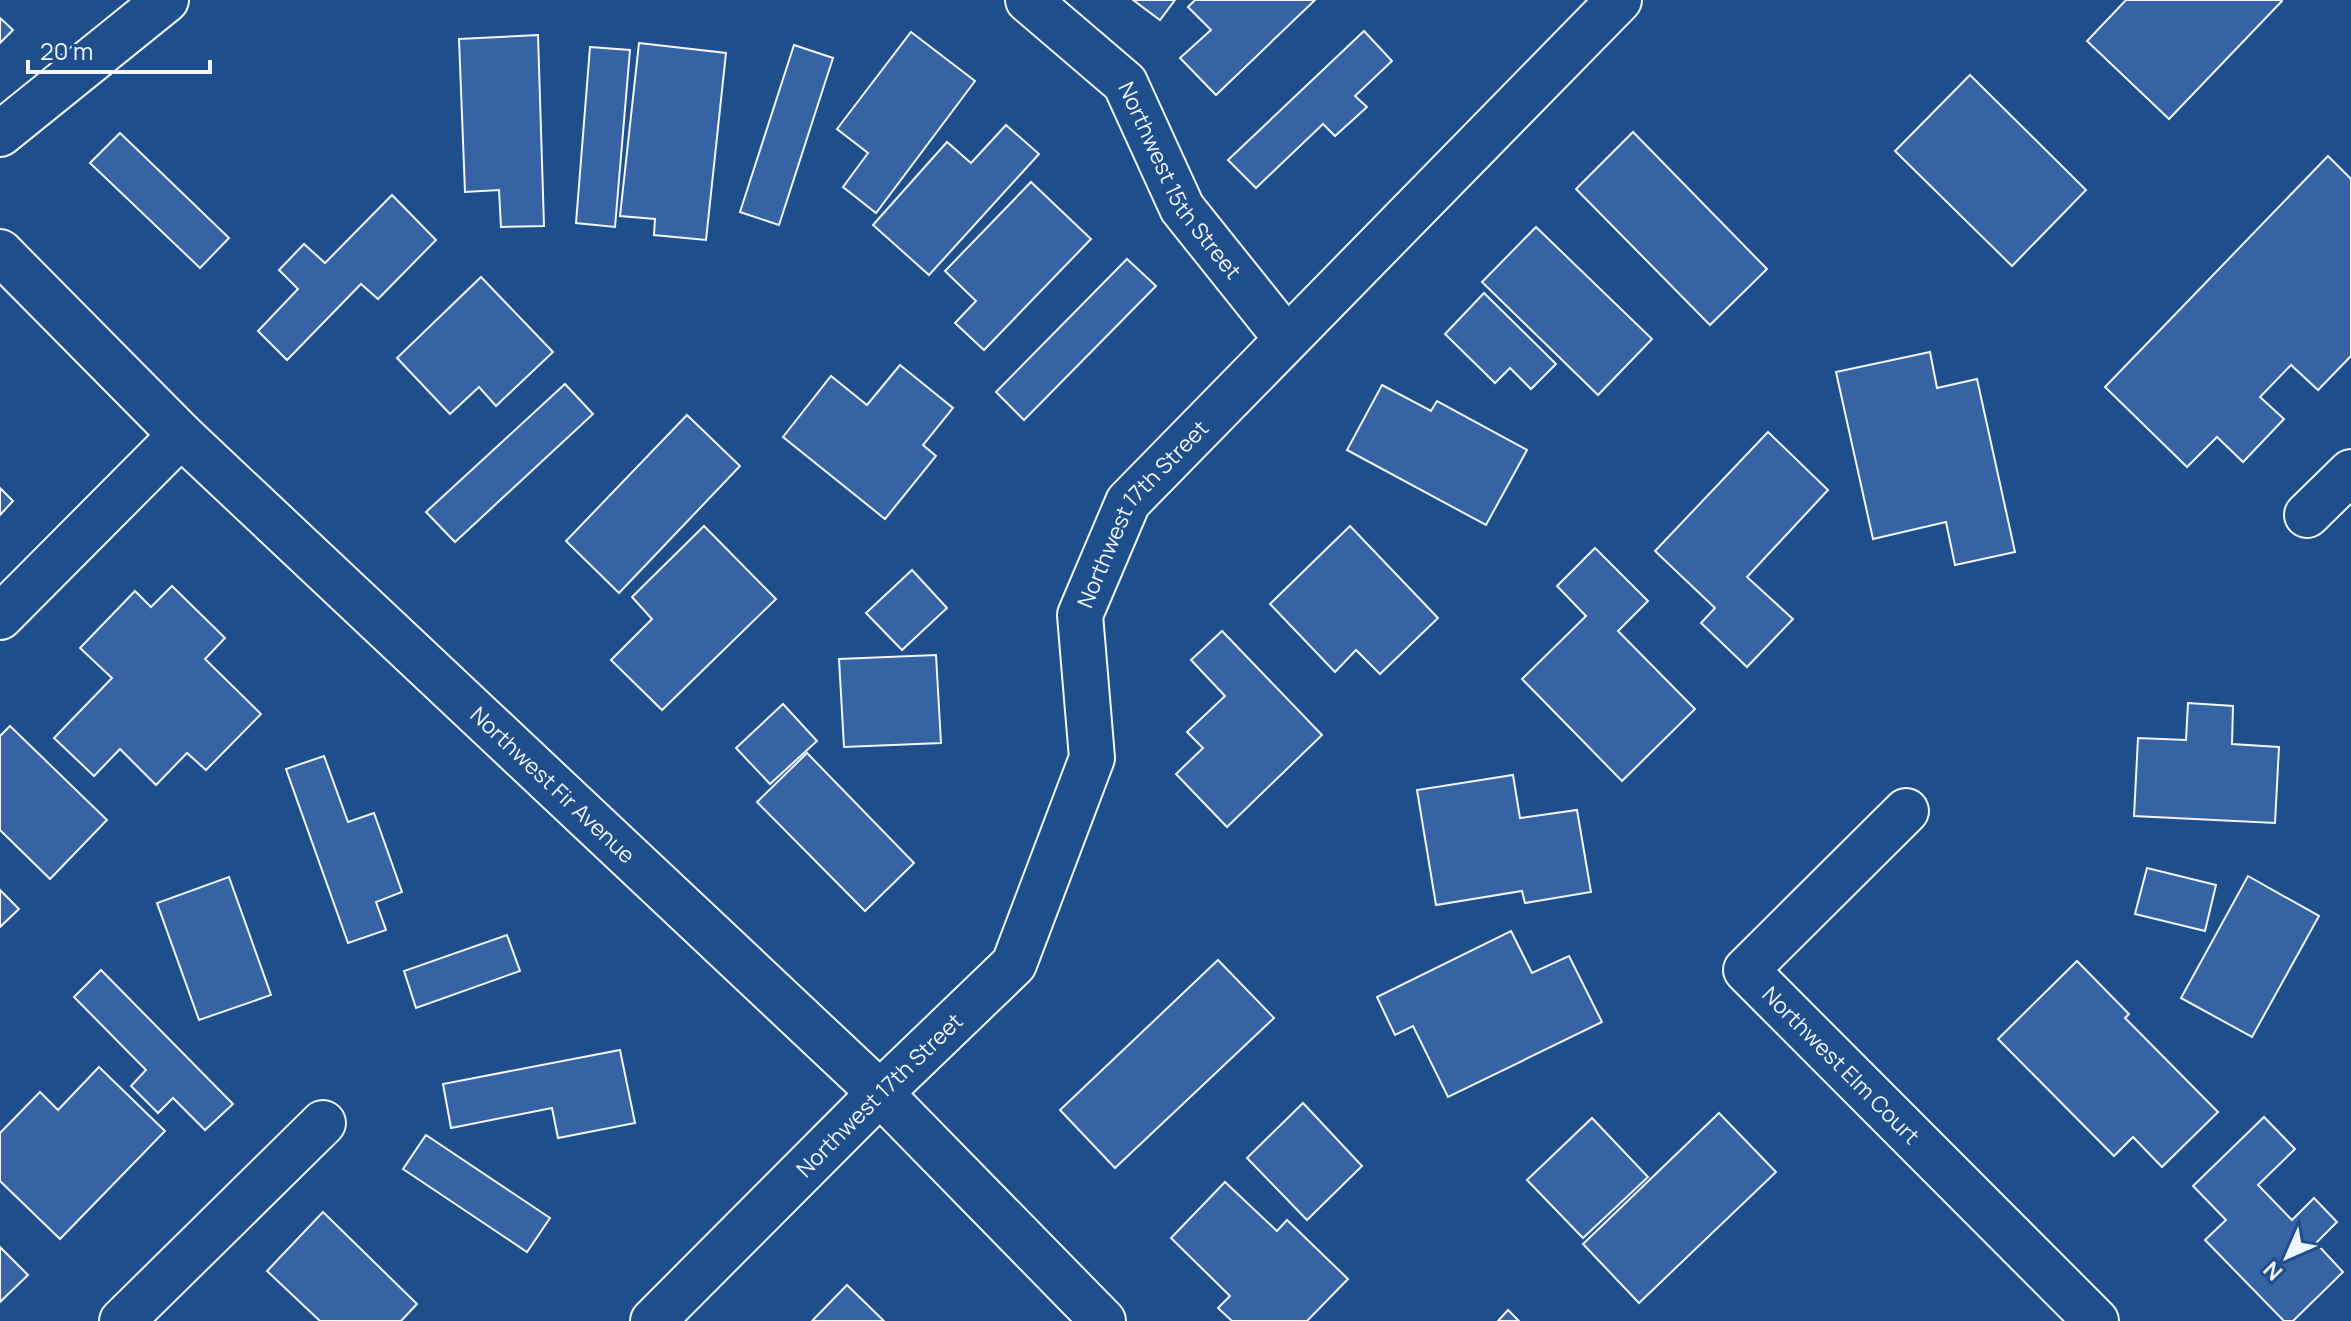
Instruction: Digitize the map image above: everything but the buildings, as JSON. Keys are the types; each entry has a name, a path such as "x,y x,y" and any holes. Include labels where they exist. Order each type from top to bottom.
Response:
{"street":[{"path":"0,134 166,0"},
{"name":"Northwest 15th Street","path":"1028,0 1125,83 1182,208 1286,338"},
{"name":"Northwest 17th Street","path":"653,1321 880,1093 1014,964 1092,758 1080,615 1128,502 1619,0"},
{"name":"Northwest Fir Avenue","path":"0,252 181,435 880,1093 1103,1321"},
{"path":"0,617 181,435"},
{"path":"2307,515 2351,472"},
{"name":"Northwest Elm Court","path":"1906,811 1746,970 2096,1321"},
{"path":"122,1321 323,1123"}]}
